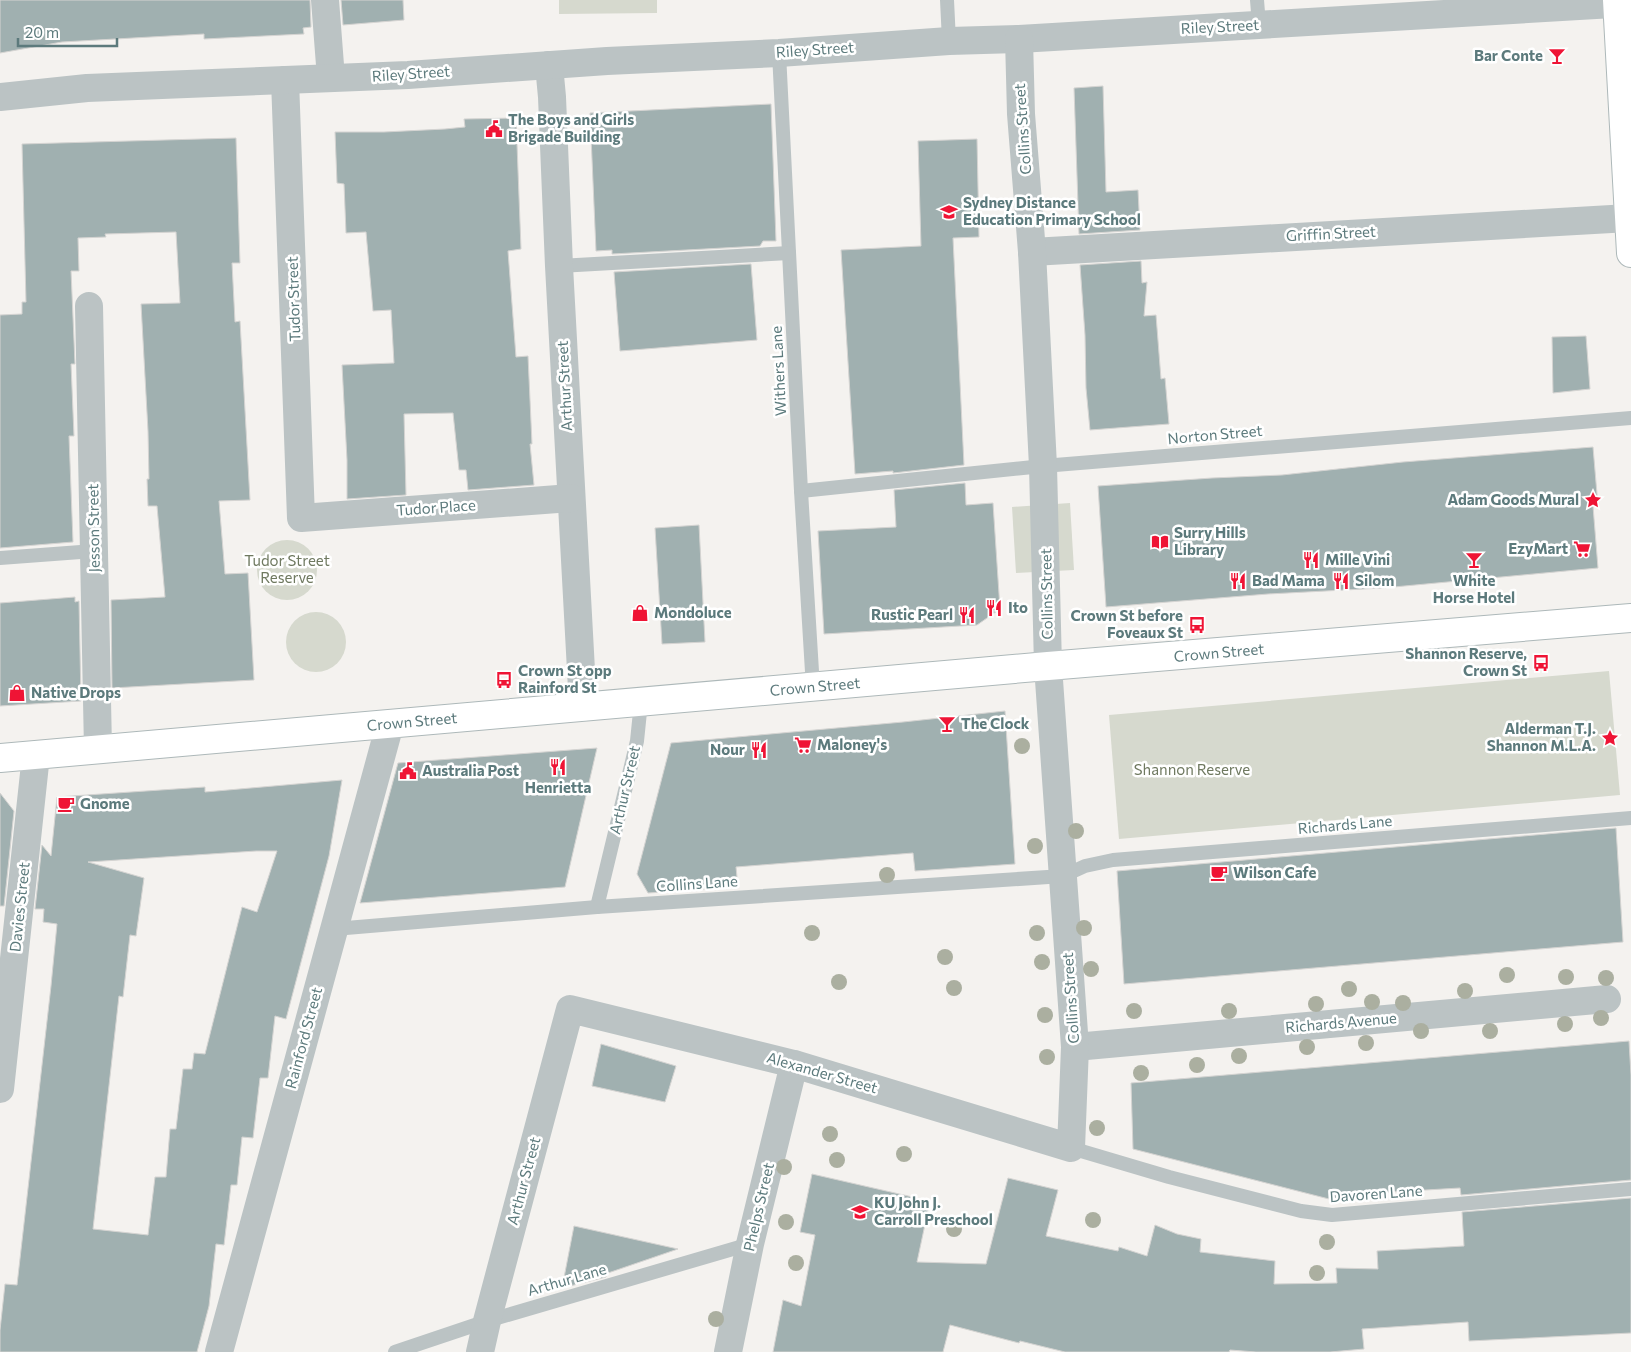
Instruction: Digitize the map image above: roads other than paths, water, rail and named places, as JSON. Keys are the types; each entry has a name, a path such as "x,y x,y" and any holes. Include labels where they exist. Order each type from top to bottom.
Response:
{"street":[{"path":"325,0 331,78"},
{"path":"1622,2 1631,253"},
{"name":"Riley Street","path":"0,97 87,88 408,75 607,61 779,53 949,41 1018,39 1258,12 1622,2"},
{"name":"Collins Street","path":"1018,39 1021,114 1032,252 1043,466 1048,666 1075,1047 1071,1148"},
{"name":"Arthur Street","path":"549,65 582,707"},
{"name":"Tudor Street","path":"285,80 301,518"},
{"name":"Griffin Street","path":"1032,252 1629,218"},
{"name":"Jesson Street","path":"89,306 98,749"},
{"name":"Tudor Place","path":"301,518 571,498"},
{"name":"Crown Street","path":"0,758 1048,666 1631,618"},
{"name":"Rainford Street","path":"219,1352 390,724"},
{"name":"Davies Street","path":"0,1089 36,755"},
{"name":"Richards Avenue","path":"1075,1047 1608,999"},
{"name":"Arthur Street","path":"480,1352 570,1009"},
{"name":"Alexander Street","path":"570,1009 794,1064 1071,1148"},
{"name":"Phelps Street","path":"728,1352 750,1244 794,1064"}],"lane":[{"path":"947,0 949,41"},
{"name":"Withers Lane","path":"779,53 813,688"},
{"path":"559,266 789,253"},
{"name":"Norton Street","path":"801,490 1043,466 1631,418"},
{"path":"0,558 94,550"},
{"name":"Arthur Street","path":"597,907 638,741 641,702"},
{"name":"Richards Lane","path":"1063,876 1085,866 1113,860 1631,818"},
{"name":"Collins Lane","path":"334,928 597,907 1063,876"},
{"name":"Davoren Lane","path":"1071,1148 1170,1177 1301,1211 1332,1215 1631,1189"},
{"name":"Arthur Lane","path":"395,1352 487,1321 750,1244"}],"place":[{"name":"Bar Conte","path":"1557,56"},
{"name":"The Boys and Girls Brigade Building","path":"494,129"},
{"name":"Sydney Distance Education Primary School","path":"949,212"},
{"name":"Adam Goods Mural","path":"1593,500"},
{"name":"Surry Hills Library","path":"1160,542"},
{"name":"EzyMart","path":"1582,549"},
{"name":"Mille Vini","path":"1311,560"},
{"name":"White Horse Hotel","path":"1474,560"},
{"name":"Bad Mama","path":"1238,581"},
{"name":"Silom","path":"1341,581"},
{"name":"Ito","path":"994,608"},
{"name":"Mondoluce","path":"640,613"},
{"name":"Rustic Pearl","path":"967,615"},
{"name":"Crown St before Foveaux St","path":"1197,625"},
{"name":"Shannon Reserve, Crown St","path":"1541,663"},
{"name":"Crown St opp Rainford St","path":"504,680"},
{"name":"Native Drops","path":"17,693"},
{"name":"The Clock","path":"947,724"},
{"name":"Alderman T.J. Shannon M.L.A.","path":"1610,738"},
{"name":"Maloney's","path":"803,745"},
{"name":"Nour","path":"759,750"},
{"name":"Henrietta","path":"558,767"},
{"name":"Australia Post","path":"408,771"},
{"name":"Gnome","path":"66,804"},
{"name":"Wilson Cafe","path":"1219,873"},
{"name":"KU John J. Carroll Preschool","path":"860,1212"}],"park label":[{"name":"Tudor Street Reserve","path":"287,570"},
{"name":"Shannon Reserve","path":"1192,770"}]}
